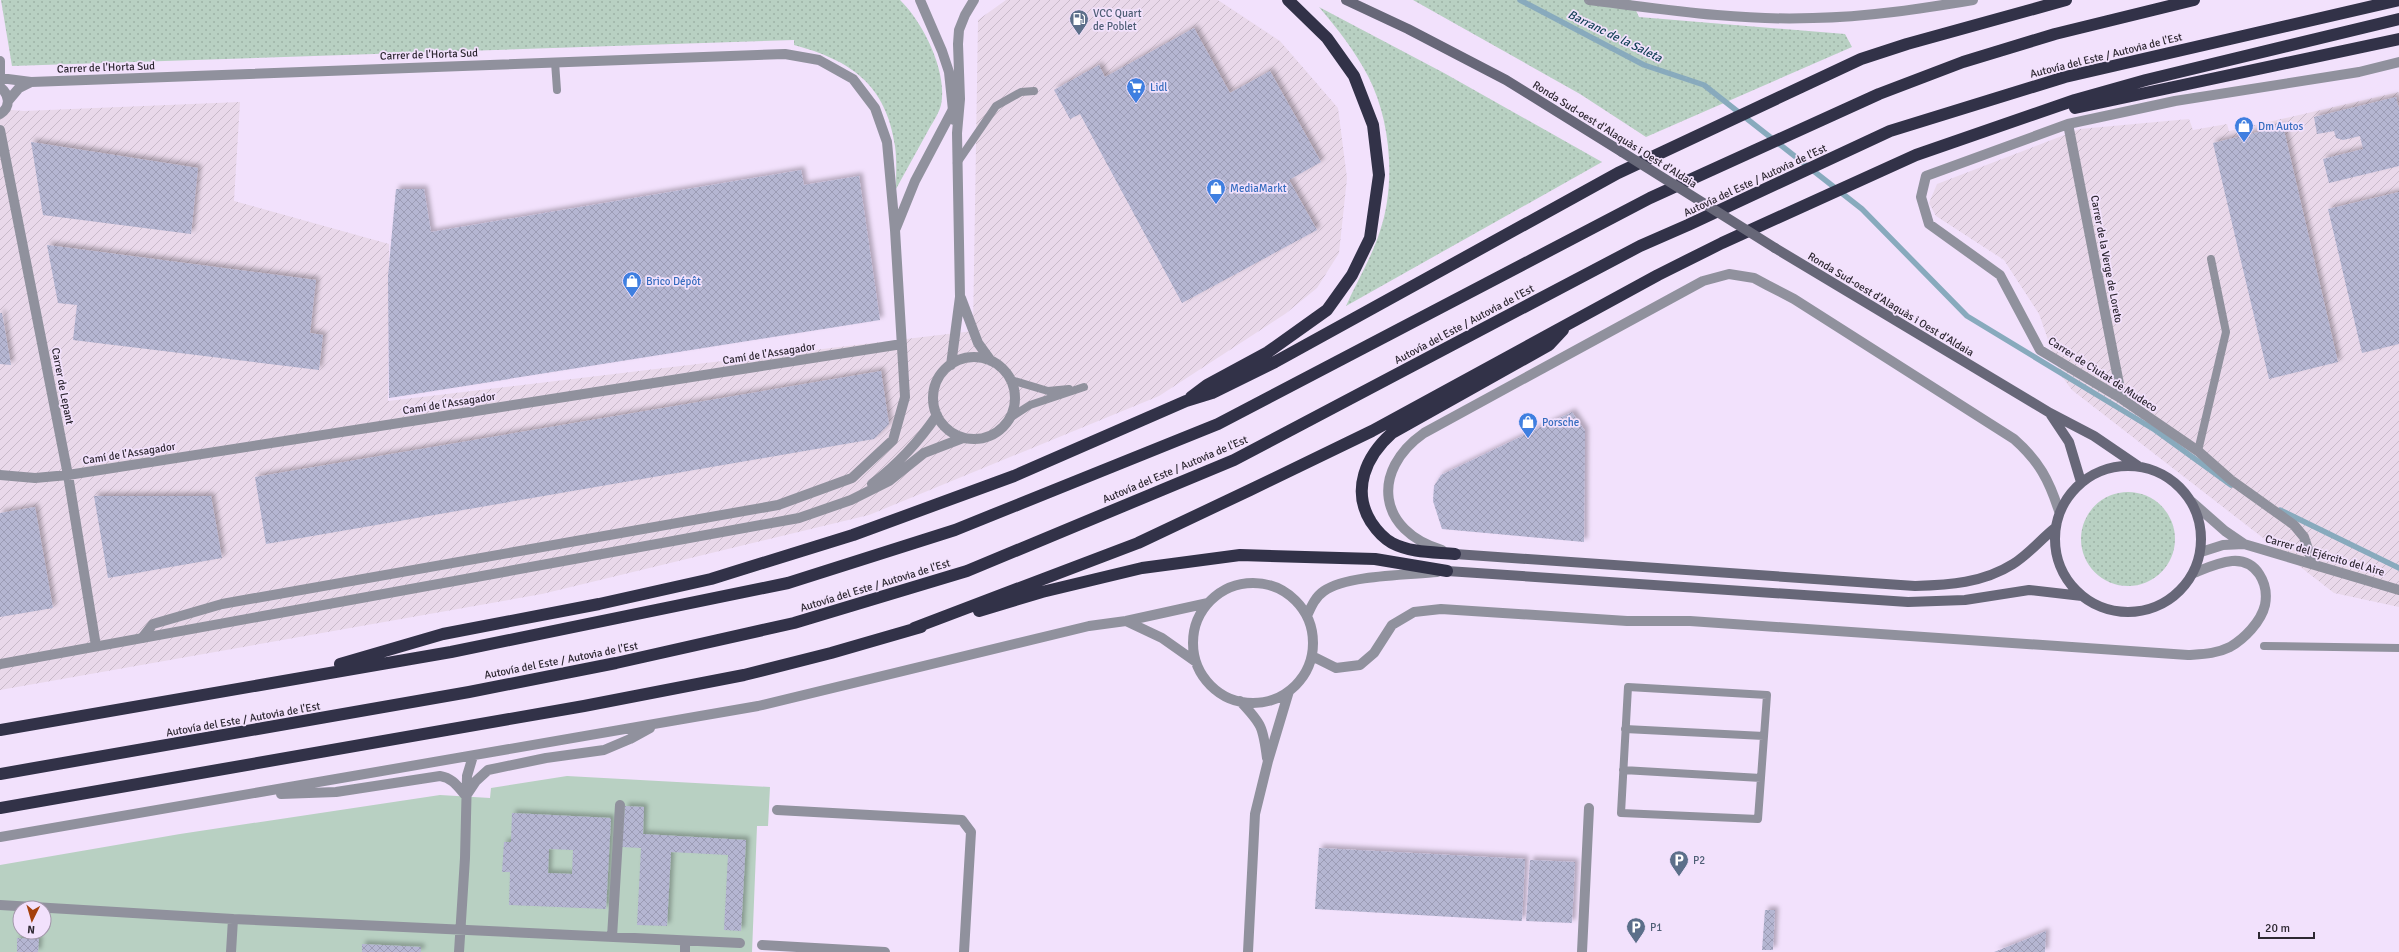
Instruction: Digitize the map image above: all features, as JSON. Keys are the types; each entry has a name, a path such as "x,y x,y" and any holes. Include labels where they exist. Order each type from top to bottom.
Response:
{"highway":[{"path":"1186,401 1207,385 1268,352 1327,310 1352,275 1370,238 1379,174 1373,125 1354,76 1327,38 1288,0"},
{"path":"306,676 401,645 443,634 599,604 711,579 838,539 1014,476 1186,401 1212,393 1275,362 1618,173 1861,59 1907,44 2066,0"},
{"path":"0,730 451,652 788,583 955,530 1218,424 1650,198 1879,94 1963,62 2048,36 2194,0"},
{"name":"Autovía del Este / Autovia de l'Est","path":"0,774 469,692 616,663 794,623 967,571 1234,460 1640,246 1688,226 1890,131 2065,76 2398,0"},
{"path":"914,628 1145,540 1372,431 1574,320 1722,242 1916,155 2004,124 2146,80 2399,19"},
{"path":"2004,124 2399,39"},
{"path":"1455,554 1408,549 1393,543 1380,534 1365,511 1361,495 1362,481 1372,456 1378,445 1392,433 1549,345 1574,320"},
{"path":"0,808 584,706 728,678 831,653 1042,592 1142,568 1240,555 1375,559 1447,571"}],"main road":[{"name":"Ronda Sud-oest d'Alaquàs i Oest d'Aldaia","path":"1346,0 1408,29 1506,80 1775,248 2050,413 2094,436 2138,466"},
{"name":"Ronda Sud-oest d'Alaquàs i Oest d'Aldaia","path":"2050,413 2068,442 2081,482"},
{"path":"2118,466 2138,466 2160,472 2178,485 2192,502 2199,518 2202,535 2201,552 2194,572 2184,587 2166,601 2146,610 2124,612 2102,607 2082,596 2069,582 2059,566 2055,547 2055,528 2059,511 2068,495 2081,482 2098,471 2118,466"},
{"path":"1455,554 1907,586 1935,585 1967,582 1995,574 2014,564 2055,528"},
{"path":"1447,571 1908,602 1965,600 2029,590 2082,596"}],"street":[{"path":"920,0 942,51 948,72 952,111 957,133"},
{"path":"951,365 960,297 957,163 957,133 960,99 959,30 965,15 974,0"},
{"path":"1589,0 1665,9 1762,17 1811,18 1901,12 1973,0"},
{"name":"Carrer de l'Horta Sud","path":"0,78 31,82 785,54 819,60 854,79 875,108 888,142 895,230"},
{"path":"0,62 0,83"},
{"path":"2068,124 2175,101 2359,72 2399,62"},
{"path":"0,114 6,108 8,101 19,88 31,82"},
{"path":"0,88 6,93 8,101"},
{"path":"142,638 153,624 222,604 778,505 852,478 894,440 905,398 895,230 915,181 952,111"},
{"name":"Carrer de Ciutat de Mudeco","path":"2068,124 1926,176 1921,197 1930,224 2000,275 2040,350 2122,399 2198,451 2231,480 2294,525 2304,537 2313,564"},
{"name":"Carrer de la Verge de Loreto","path":"2068,124 2122,399"},
{"name":"Carrer de Lepant","path":"0,130 68,475 96,646"},
{"path":"1455,554 1414,538 1404,529 1394,516 1390,502 1391,471 1399,455 1410,443 1424,433 1703,281 1729,274 1754,278 1794,299 2014,439 2035,460 2046,476 2059,511"},
{"path":"960,297 978,343 991,361 1003,369 1011,380 1015,392 1015,406 1010,418 1002,429 990,436 977,439 963,438 952,433 937,415 934,401 935,387 941,375 951,365 963,359 977,358 991,361"},
{"name":"Camí de l'Assagador","path":"0,475 35,478 68,475 902,344"},
{"path":"851,500 896,465 919,442 937,415"},
{"path":"0,664 799,518 851,500 889,481 924,453 963,438"},
{"path":"2192,502 2224,531 2244,544"},
{"path":"2201,552 2223,545 2244,544"},
{"name":"Carrer del Ejército del Aire","path":"2244,544 2399,590"},
{"path":"1312,656 1336,668 1360,665 1374,653 1392,625 1414,612 1441,609 1627,621 1690,621 2172,654 2211,654 2230,647 2244,637 2256,622 2264,606 2266,587 2259,571 2251,566 2233,561 2194,572"},
{"path":"1307,616 1313,602 1324,591 1342,584 1365,579 1447,571"},
{"path":"1242,583 1261,583 1285,593 1296,600 1307,616 1313,634 1312,656 1300,680 1289,691 1274,699 1262,701 1240,701 1220,694 1205,680 1196,662 1193,646 1194,630 1199,616 1208,602 1223,590 1242,583"},
{"path":"0,837 758,706 1074,629 1126,622 1208,602"},
{"path":"1126,622 1162,638 1196,662"},
{"path":"1248,952 1255,814 1268,761 1289,691"},
{"path":"1240,701 1254,716 1263,729 1268,761"},
{"path":"466,796 476,781 488,770 546,758 604,750 630,739 657,724"},
{"path":"459,952 465,858 466,776 473,756"},
{"path":"239,796 336,792 440,776 447,777 455,783 466,796"},
{"path":"612,937 620,805"},
{"path":"1582,952 1589,808"},
{"path":"777,810 962,820 971,832 964,952"},
{"path":"0,905 460,931 740,943"},
{"path":"231,952 233,919"},
{"path":"685,941 685,952"},
{"path":"762,945 885,952"}],"lane":[{"path":"555,62 556,90"},
{"path":"957,163 996,106 1021,92 1034,91"},
{"path":"2198,451 2226,332 2212,259"},
{"path":"1010,418 1030,405 1084,387 1048,391 1011,380"},
{"path":"2264,646 2399,648"},
{"path":"1628,687 1767,695 1764,736 1758,818 1621,813 1628,687"},
{"path":"1626,729 1764,736"},
{"path":"1623,770 1761,778"}],"shaded area":[{"path":"1006,0 1218,0 1280,41 1338,108 1347,178 1339,253 1317,288 1285,314 1159,396 869,515 542,594 0,690 0,109 24,111 240,102 234,201 389,244 388,401 973,331 978,20"},
{"path":"2399,92 2399,607 2334,593 2072,390 2060,374 2039,314 2004,260 1936,216 1929,203 1937,184 2080,129 2189,119 2193,130 2227,124 2229,131"}],"green space":[{"path":"1,0 900,0 909,9 917,21 932,48 941,78 941,105 936,117 896,189 895,146 890,124 883,106 874,91 862,78 848,67 832,58 794,45 794,40 12,66"},
{"path":"1413,0 1631,0 1639,17 1845,34 1852,47 1646,137 1580,94"},
{"path":"1319,7 1444,73 1602,162 1346,306 1369,260 1380,231 1388,194 1389,153 1382,112 1376,93 1368,76 1345,40"},
{"path":"2128,492 2146,495 2161,506 2172,521 2175,539 2172,557 2161,572 2146,583 2128,586 2110,583 2095,572 2084,557 2081,539 2084,521 2095,506 2110,495"},
{"path":"567,776 770,787 768,826 757,826 752,952 0,952 0,865 180,834 440,795 490,798 491,788"}],"building":[{"name":"MediaMarkt","path":"1194,28 1230,93 1270,71 1321,162 1289,180 1317,230 1182,303 1080,114 1070,119 1054,90 1099,65 1105,77"},
{"path":"2396,97 2399,109 2399,166 2329,183 2323,159 2363,149 2360,136 2343,140 2336,138 2334,131 2317,134 2314,117"},
{"path":"2283,126 2338,362 2269,379 2213,143"},
{"path":"31,142 198,168 191,234 43,215"},
{"name":"Brico Dépôt","path":"801,170 804,185 859,176 880,320 389,398 388,276 396,189 424,189 431,232"},
{"path":"2399,192 2399,344 2362,353 2328,209"},
{"path":"47,245 316,280 310,333 323,335 319,370 73,340 77,305 58,303"},
{"path":"0,313 2,313 11,365 0,364"},
{"path":"881,371 889,424 874,439 266,544 255,477"},
{"path":"1572,412 1585,431 1584,542 1442,529 1433,501 1434,486 1441,475"},
{"path":"94,496 211,496 222,558 108,578"},
{"path":"35,507 53,608 0,617 0,513"},
{"path":"625,806 644,807 643,834 746,840 741,931 724,930 728,855 671,852 667,926 637,925 641,848 622,847"},
{"path":"512,813 611,818 606,909 509,905 510,872 502,872 504,842 511,842","holes":["549,849 573,850 572,874 548,873"]},
{"path":"1319,848 1525,859 1522,921 1315,909"},
{"path":"1530,860 1575,862 1572,923 1526,921"},
{"path":"1765,910 1775,910 1773,950 1762,950"},
{"path":"2046,931 2045,952 1994,952 2022,941"},
{"path":"17,940 39,940 38,952 17,952"},
{"path":"362,944 421,947 421,952 362,952"}],"waterway":[{"name":"Barranc de la Saleta","path":"1520,0 1644,65 1704,85 1862,209 1967,316 2155,430 2231,485"},
{"path":"2280,510 2399,568"}],"place":[{"name":"VCC Quart de Poblet","path":"1079,36"},
{"name":"Lidl","path":"1136,104"},
{"name":"Dm Autos","path":"2244,143"},
{"name":"MediaMarkt","path":"1216,205"},
{"name":"Brico Dépôt","path":"632,298"},
{"name":"Porsche","path":"1528,439"},
{"name":"P2","path":"1679,877"},
{"name":"P1","path":"1636,944"}]}
